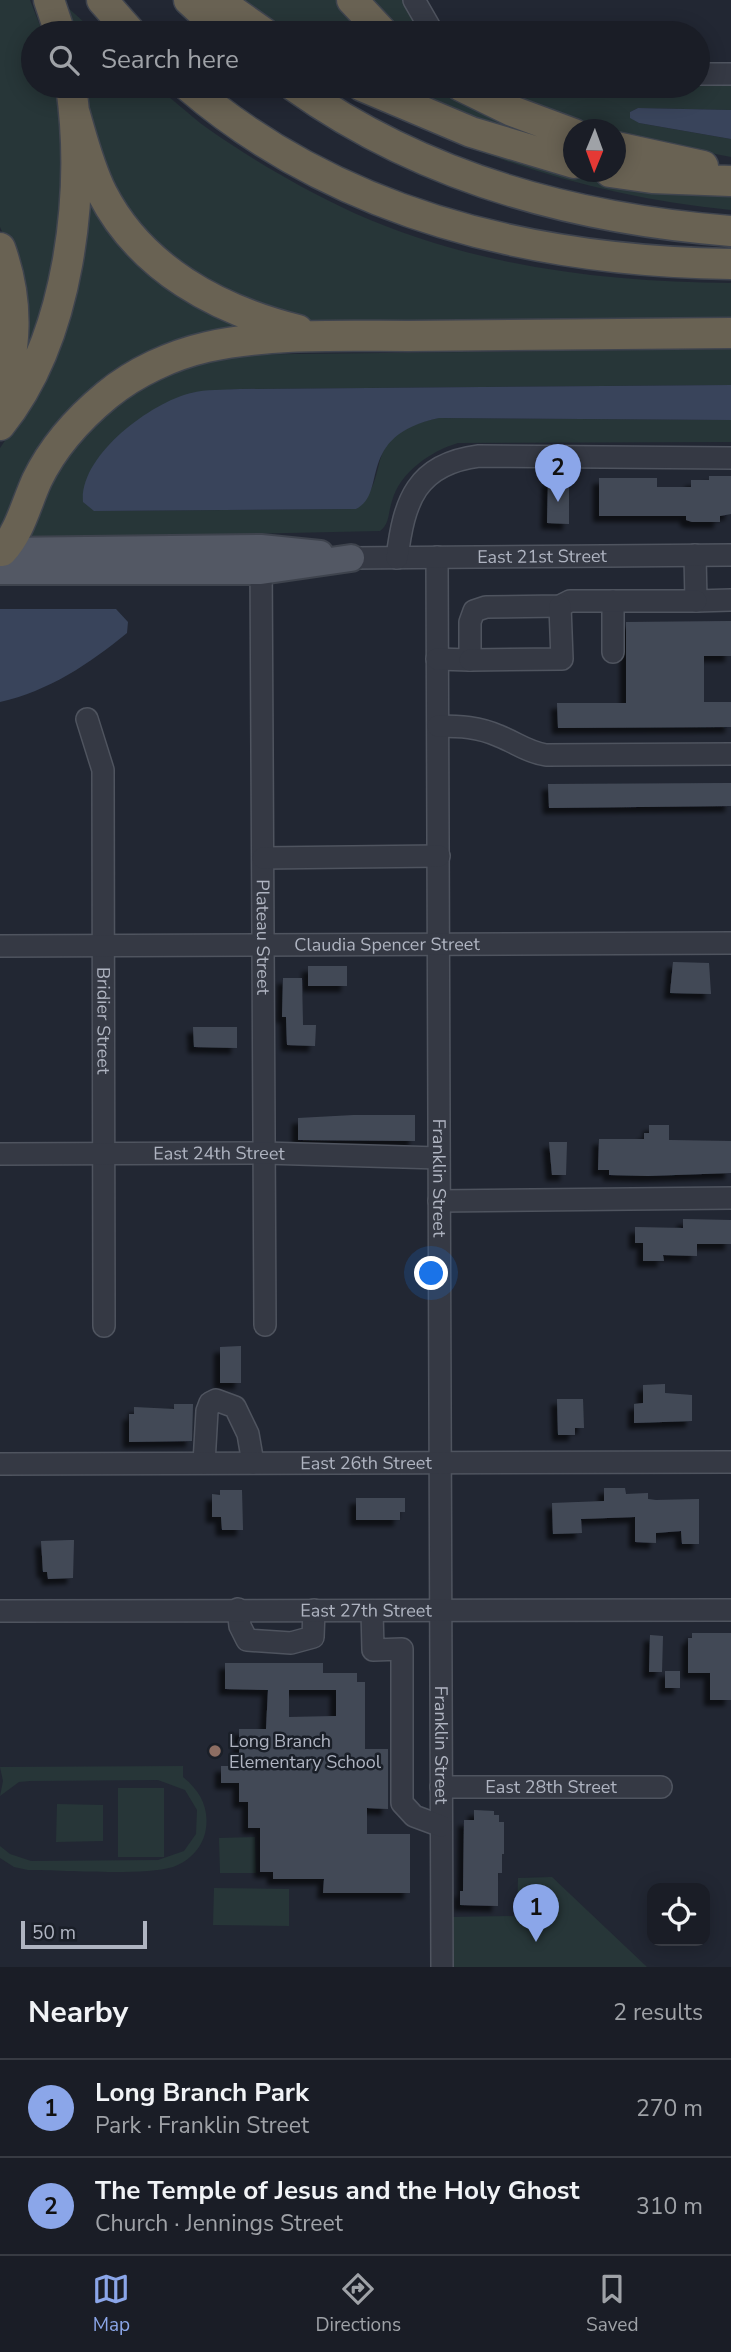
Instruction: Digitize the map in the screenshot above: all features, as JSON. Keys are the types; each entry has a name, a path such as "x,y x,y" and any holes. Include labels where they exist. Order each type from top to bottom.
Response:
{"highway":[{"path":"49,0 56,21"},
{"path":"102,0 120,21"},
{"path":"189,0 212,21"},
{"path":"217,0 247,21"},
{"path":"352,0 372,21"},
{"path":"73,98 101,192 118,220 168,272 193,291 261,320 299,330 354,336"},
{"path":"0,425 29,377 58,305 74,231 77,193 73,98"},
{"path":"203,98 245,131 304,166 376,200 441,223 504,240 569,253 659,262 731,264"},
{"path":"314,98 405,151 492,187 577,209 731,231"},
{"path":"390,98 471,132 563,160"},
{"path":"485,98 563,130"},
{"path":"626,149 731,169"},
{"path":"626,174 731,181"},
{"path":"0,248 7,268 15,338 0,405"},
{"path":"0,556 11,541 38,478 60,442 101,400 140,373 173,357 207,347 248,341 354,336 731,333"}],"main road":[{"name":"East 21st Street","path":"0,556 351,558"}],"street":[{"path":"414,0 426,21"},
{"path":"710,74 731,74"},
{"path":"397,558 407,503 418,485 435,469 455,459 479,456 731,458"},
{"path":"695,555 696,601"},
{"name":"East 21st Street","path":"351,558 731,555"},
{"name":"Franklin Street","path":"437,558 442,1967"},
{"name":"Plateau Street","path":"261,559 265,1325"},
{"path":"470,660 470,622 474,611 486,607 560,606 570,601 731,600"},
{"path":"612,601 613,652"},
{"path":"438,659 562,659 560,606"},
{"name":"Bridier Street","path":"87,719 103,770 104,1326"},
{"path":"438,726 472,726 500,736 528,752 546,755 731,754"},
{"path":"263,858 439,856"},
{"name":"Claudia Spencer Street","path":"0,946 731,943"},
{"name":"East 24th Street","path":"0,1154 264,1153 439,1158"},
{"path":"439,1201 731,1198"},
{"path":"204,1463 207,1411 210,1403 216,1400 235,1407 248,1434 253,1463"},
{"name":"East 26th Street","path":"0,1464 731,1462"},
{"path":"238,1609 240,1626 247,1640 291,1643 313,1637 314,1610"},
{"name":"East 27th Street","path":"0,1611 731,1610"},
{"path":"372,1611 373,1650 401,1650 402,1803 414,1816 441,1826"},
{"path":"402,1693 441,1693"},
{"name":"East 28th Street","path":"441,1787 661,1787"}],"shaded area":[{"path":"0,0 30,0 38,21 21,21 21,98 63,98 65,110 55,300 24,356 9,247 0,227"},
{"path":"242,0 340,0 359,21 274,21"},
{"path":"360,0 403,0 414,21 382,21"},
{"path":"65,5 83,21 66,21"},
{"path":"710,84 731,84 731,110 638,108 630,112 630,117 639,123 731,139 731,157 626,137 626,119 563,121 509,98 710,98"},
{"path":"83,98 170,98 260,163 354,213 399,231 445,246 539,268 634,279 731,283 731,322 305,324 206,291 117,203"},
{"path":"418,98 470,98 556,136 542,142"},
{"path":"397,117 498,153 563,170 563,179 478,151"},
{"path":"575,182 622,182 731,194 731,210 645,198"},
{"path":"97,200 246,326 144,363 0,536 0,448 17,423 87,202"},
{"path":"731,349 731,385 240,389 191,393 94,511 356,509 368,495 381,457 396,435 438,418 731,420 731,442 458,443 437,451 409,472 396,491 387,521 380,531 22,539 66,449 134,387 214,355"},
{"path":"183,1766 183,1777 202,1799 207,1820 205,1835 199,1847 179,1864 160,1870 143,1871 28,1870 14,1867 0,1858 0,1846 10,1854 31,1861 158,1860 184,1851 196,1834 197,1810 185,1790 158,1780 19,1782 0,1796 3,1781 0,1767"},
{"path":"118,1788 164,1788 164,1857 118,1857"},
{"path":"57,1804 103,1805 103,1841 56,1842"},
{"path":"255,1837 256,1873 220,1873 219,1838"},
{"path":"552,1877 647,1967 452,1967 450,1917 517,1916 518,1878"},
{"path":"214,1888 289,1889 289,1926 213,1925"}],"water":[{"path":"638,108 731,110 731,139 639,123 630,118 630,112"},
{"path":"731,385 731,420 439,418 412,426 384,450 371,491 366,501 356,509 94,511 83,502 85,485 92,467 120,434 156,408 197,392 240,389"},
{"path":"0,609 116,609 128,622 127,633 52,684 0,702"}],"building":[{"path":"709,476 731,476 731,514 720,516 720,522 692,522 686,520 686,516 599,516 599,478 657,478 657,487 691,487 691,480 709,480"},
{"path":"548,480 569,480 569,524 547,523"},
{"path":"731,621 731,656 704,656 704,702 731,702 731,727 558,728 557,703 626,703 626,622"},
{"path":"731,783 731,806 549,808 548,784"},
{"path":"673,962 709,963 711,994 670,993"},
{"path":"308,966 347,966 347,986 308,986"},
{"path":"283,978 302,978 303,1025 316,1025 315,1046 287,1045 286,1017 282,1017"},
{"path":"193,1027 237,1027 237,1048 194,1047"},
{"path":"415,1115 415,1141 298,1140 298,1118"},
{"path":"649,1125 669,1125 669,1140 731,1141 731,1173 648,1176 609,1175 609,1170 598,1170 599,1139 644,1139 644,1133 649,1133"},
{"path":"549,1142 567,1142 566,1175 552,1175"},
{"path":"683,1219 731,1220 731,1244 697,1244 697,1256 663,1255 664,1261 643,1261 643,1243 635,1243 635,1227 683,1228"},
{"path":"241,1346 241,1383 220,1383 220,1347"},
{"path":"665,1384 665,1393 692,1395 692,1421 634,1423 634,1404 643,1403 643,1385"},
{"path":"557,1399 583,1399 584,1428 575,1428 575,1435 558,1435"},
{"path":"174,1404 193,1404 192,1441 129,1442 129,1414 134,1414 134,1407 174,1409"},
{"path":"604,1488 625,1488 626,1494 648,1493 648,1499 656,1500 699,1499 699,1544 682,1544 681,1531 656,1533 656,1543 635,1542 635,1517 581,1519 582,1533 553,1534 552,1503 604,1501"},
{"path":"220,1490 242,1490 243,1530 222,1530 221,1517 212,1517 212,1494 220,1495"},
{"path":"356,1498 405,1498 405,1512 400,1512 400,1520 356,1520"},
{"path":"74,1540 73,1578 48,1579 47,1572 43,1572 41,1541"},
{"path":"692,1633 731,1633 731,1700 710,1700 710,1673 688,1673 688,1638 692,1638"},
{"path":"650,1635 663,1636 662,1672 649,1672"},
{"path":"225,1663 323,1663 323,1673 357,1673 357,1682 365,1682 365,1749 388,1749 388,1809 367,1808 367,1834 410,1834 410,1893 323,1893 324,1879 273,1879 273,1872 260,1872 260,1828 248,1828 248,1802 239,1802 239,1783 221,1783 221,1766 239,1766 239,1729 266,1729 268,1690 225,1689","holes":["289,1690 336,1690 336,1716 289,1717"]},
{"path":"665,1671 680,1671 680,1688 665,1688"},
{"path":"474,1810 494,1811 494,1815 499,1815 499,1822 504,1822 502,1873 498,1873 498,1906 460,1905 460,1891 463,1891 464,1820 474,1820"}],"place":[{"name":"The Temple of Jesus and the Holy Ghost","path":"558,502"},
{"name":"Long Branch Elementary School","path":"215,1751"},
{"name":"Long Branch Park","path":"536,1942"}]}
